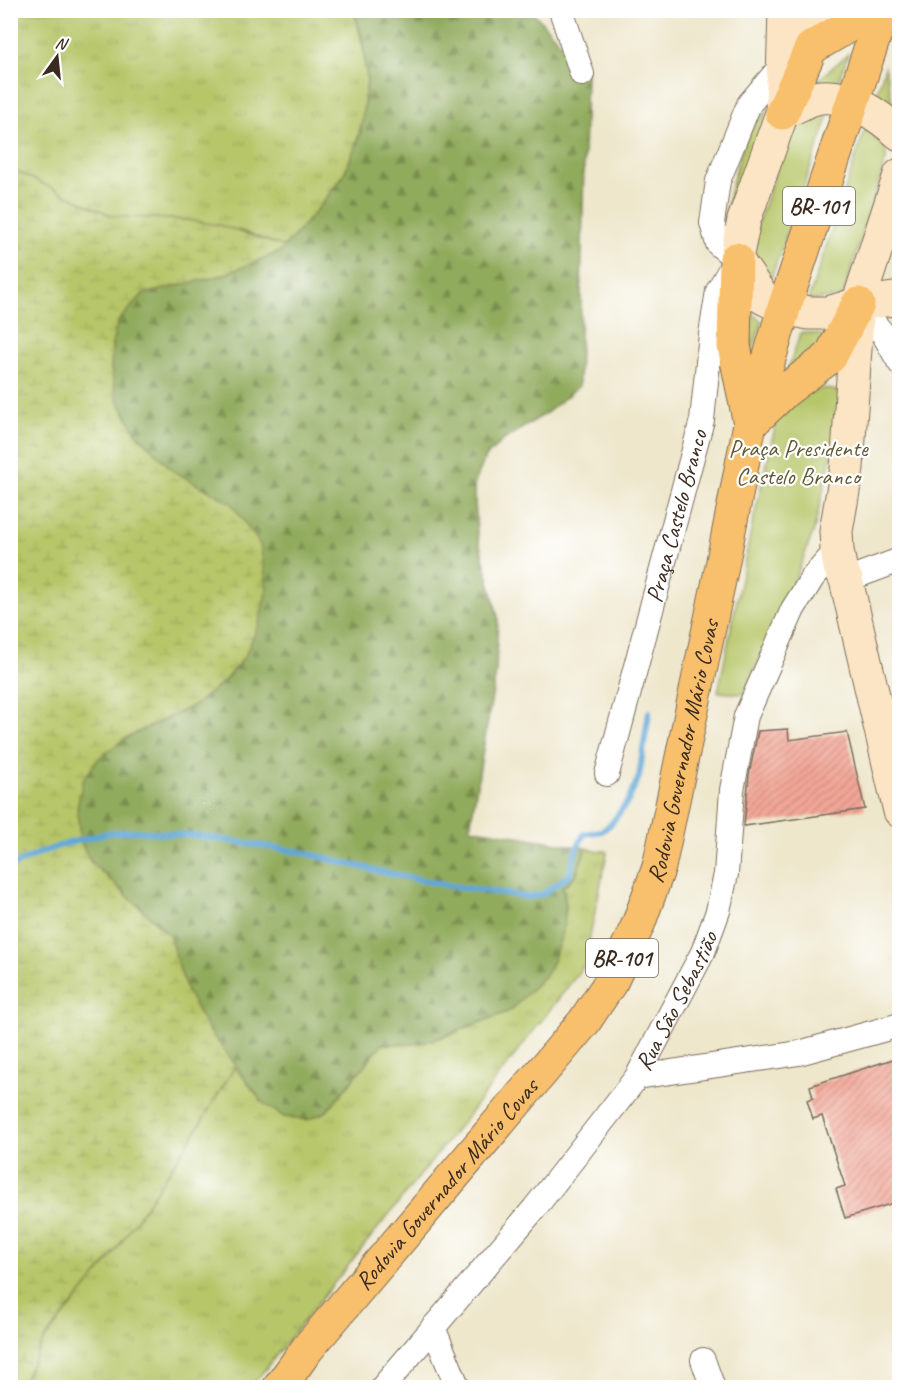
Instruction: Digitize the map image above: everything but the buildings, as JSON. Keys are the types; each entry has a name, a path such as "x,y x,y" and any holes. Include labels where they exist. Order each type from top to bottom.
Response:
{"highway":[{"path":"783,113 797,55 875,10"},
{"path":"885,10 900,44"},
{"name":"Rodovia Governador Mário Covas","path":"279,1388 307,1349 584,1022 612,980 638,926 659,867 722,571 750,424 784,308 885,10"},
{"path":"736,260 734,346 750,424"},
{"path":"750,424 786,390 830,357 858,304"}],"main road":[{"path":"785,10 797,55"},
{"path":"797,55 818,10"},
{"path":"783,113 820,97 836,98 854,103 876,114 900,134"},
{"name":"Praça Castelo Branco","path":"736,260 744,220 783,113"},
{"path":"900,175 858,304 847,468 838,513 841,565 900,811"},
{"path":"736,260 762,297 784,308 828,314 858,304 900,298"}],"street":[{"path":"561,10 582,74"},
{"path":"736,260 718,244 712,223 718,181 749,104 797,55"},
{"name":"Praça Castelo Branco","path":"607,774 702,420 718,291 736,260"},
{"path":"858,304 884,335 900,363"},
{"path":"841,565 900,560"},
{"name":"Rua São Sebastião","path":"382,1388 534,1209 637,1077 703,952 718,911 726,874 732,790 746,716 792,609 813,578 841,565"},
{"path":"637,1077 799,1053 900,1025"},
{"path":"433,1327 458,1388"},
{"path":"703,1359 713,1388"}],"green space":[{"path":"11,11 354,11 364,52 367,89 360,128 348,166 331,195 285,247 241,231 187,220 112,216 11,169"},
{"path":"354,11 532,11 586,72 579,386 548,412 502,441 485,458 474,485 477,533 498,617 496,672 470,828 586,848 576,875 563,887 566,906 563,930 554,959 546,974 510,1011 433,1040 414,1044 382,1044 326,1112 307,1120 284,1117 262,1102 210,1032 187,992 169,935 90,861 80,840 77,808 82,780 99,758 124,739 194,705 224,681 245,656 259,623 231,503 173,471 138,435 117,400 111,369 112,343 118,321 143,294 223,275 281,251 343,176 360,135 367,80 362,38"},
{"path":"848,54 837,86 815,83"},
{"path":"885,67 894,110 875,99"},
{"path":"767,111 730,228 724,223 738,162 750,131"},
{"path":"814,113 824,114 828,118 769,284 748,252 792,124"},
{"path":"865,129 881,141 886,159 843,296 808,301"},
{"path":"11,169 112,216 187,220 219,225 285,247 281,251 223,275 143,294 118,321 112,343 111,369 117,400 138,435 173,471 231,503 260,544 267,588 259,623 245,656 224,681 194,705 124,739 99,758 83,780 77,808 80,840 90,861 169,935 187,992 210,1032 236,1065 192,1137 110,1259 43,1341 20,1388 10,1387"},
{"path":"748,311 762,321 751,355"},
{"path":"801,332 829,336 788,369"},
{"name":"Praça Presidente Castelo Branco","path":"824,388 840,392 845,397 814,530 787,600 744,694 718,692 752,526 777,419 802,395"},
{"path":"586,848 607,853 584,966 251,1387 20,1388 43,1341 110,1259 192,1137 236,1065 262,1102 326,1112 382,1044 414,1044 452,1034 471,1025 563,930 566,906 563,887 576,875"}],"waterway":[{"path":"10,867 65,844 108,833 135,831 198,836 301,852 451,886 528,897 543,894 569,875 576,850 584,834 602,831 611,824 628,801 639,777 649,712"}]}
